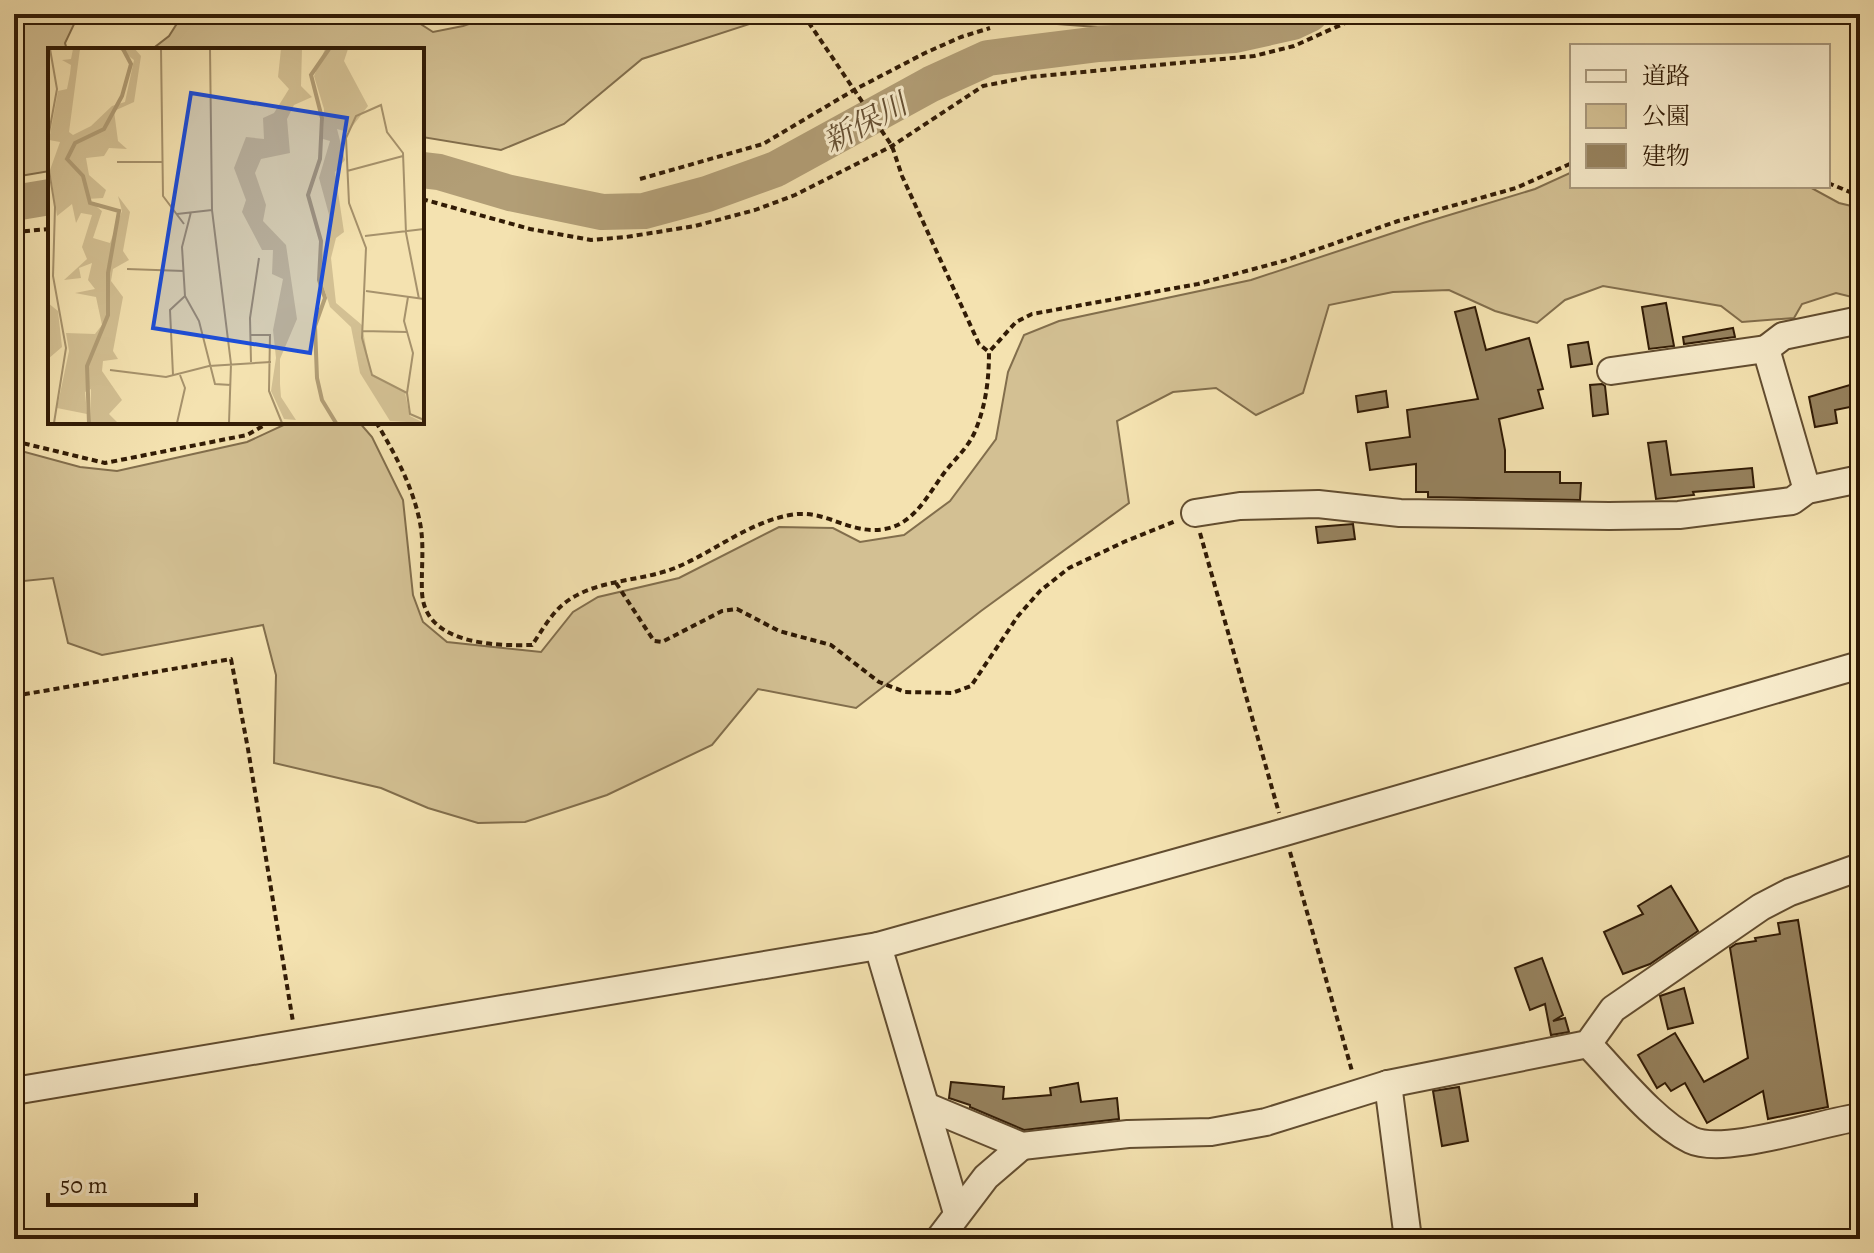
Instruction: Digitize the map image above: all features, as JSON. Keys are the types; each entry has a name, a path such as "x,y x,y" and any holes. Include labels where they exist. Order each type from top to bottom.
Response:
{"street":[{"path":"1611,371 1766,349 1783,336 1860,320"},
{"path":"1766,349 1807,490"},
{"path":"1195,513 1240,506 1318,504 1400,513 1679,515 1792,501 1807,490 1860,479"},
{"path":"14,1091 878,946 1860,665"},
{"path":"926,1106 1022,1146 1128,1134 1211,1132 1266,1122 1388,1084 1588,1044 1613,1009 1761,907 1790,892 1860,867"},
{"path":"878,946 957,1213"},
{"path":"1588,1044 1658,1116 1691,1140 1710,1145 1795,1133 1860,1117"},
{"path":"1388,1084 1408,1239"},
{"path":"939,1239 986,1177 1022,1146"}],"path":[{"path":"803,14 892,146 902,176 979,344 989,352"},
{"path":"424,200 530,229 591,240 695,226 755,210 795,195 892,146 983,86 1029,77 1254,56 1294,46 1365,14"},
{"path":"1587,14 1613,21 1661,22 1716,14"},
{"path":"640,179 763,144 854,90 949,42 990,28"},
{"path":"377,424 409,484 419,519 424,552 422,594 433,621 464,641 532,645 563,604 587,589 675,568 772,519 795,514 819,514 850,526 874,530 897,525 915,515 967,447 976,430 988,388 989,352 1016,322 1032,314 1198,284 1287,260 1398,221 1516,188 1570,164"},
{"path":"1830,184 1860,196"},
{"path":"14,232 48,229"},
{"path":"14,441 105,463 247,435 266,424"},
{"path":"616,583 654,641 662,642 722,611 737,609 779,631 831,645 879,682 905,692 952,693 971,686 1018,616 1040,591 1069,568 1195,513 1358,1093"},
{"path":"14,696 231,659 296,1044"}],"green space":[{"path":"14,14 83,14 75,22 65,43 66,48 48,48 48,171 14,177"},
{"path":"183,14 405,14 433,32 498,14 780,14 642,59 564,124 501,150 424,137 424,48 154,48 169,36"},
{"path":"1002,14 1249,14 1137,30 1057,24"},
{"path":"1570,173 1570,188 1812,188 1839,203 1860,208 1860,299 1836,293 1802,304 1794,318 1742,322 1721,306 1603,286 1565,300 1537,323 1495,311 1449,290 1393,292 1329,305 1303,393 1256,415 1216,388 1173,392 1117,421 1129,503 981,611 856,708 758,689 712,745 607,795 525,822 478,823 428,808 381,788 274,763 276,675 263,625 102,655 68,643 53,578 14,582 14,449 80,467 117,471 247,442 286,424 361,424 372,437 403,500 413,595 423,622 447,642 541,652 573,612 598,597 679,578 779,527 833,528 860,542 904,535 950,501 996,439 1008,372 1024,335 1059,321 1251,280 1535,189"}],"building":[{"path":"1666,303 1674,346 1649,349 1642,307"},
{"path":"1475,307 1486,350 1529,338 1543,389 1538,390 1543,408 1499,419 1505,450 1505,472 1560,472 1560,483 1581,483 1580,500 1428,497 1428,492 1416,492 1416,464 1370,470 1366,443 1410,437 1407,410 1478,399 1455,312"},
{"path":"1733,328 1735,337 1684,344 1683,337"},
{"path":"1588,342 1592,364 1571,367 1568,345"},
{"path":"1860,382 1860,405 1835,410 1837,423 1815,427 1809,397"},
{"path":"1590,385 1605,386 1608,414 1593,416"},
{"path":"1386,391 1388,407 1358,412 1356,396"},
{"path":"1666,441 1671,475 1752,468 1754,487 1693,492 1694,495 1656,499 1648,443"},
{"path":"1353,524 1355,539 1318,543 1316,527"},
{"path":"1671,886 1698,931 1650,964 1623,974 1604,932 1643,914 1638,906"},
{"path":"1798,920 1828,1107 1768,1119 1763,1091 1707,1123 1685,1083 1671,1091 1665,1083 1657,1088 1638,1055 1675,1033 1704,1082 1748,1058 1730,948 1756,941 1755,938 1780,934 1778,923"},
{"path":"1542,958 1563,1015 1553,1021 1565,1018 1569,1032 1551,1035 1545,1004 1530,1010 1515,968"},
{"path":"1684,988 1693,1023 1668,1029 1660,996"},
{"path":"951,1082 1004,1087 1003,1099 1051,1095 1050,1088 1078,1083 1081,1102 1117,1098 1119,1119 1024,1130 949,1098"},
{"path":"1459,1087 1468,1141 1442,1146 1433,1091"}],"waterway":[{"name":"新保川","path":"424,170 510,193 602,212 644,211 707,194 776,169 931,84 988,58 1099,44 1235,35 1293,22 1310,14"},
{"name":"新保川","path":"14,203 48,197"}]}
